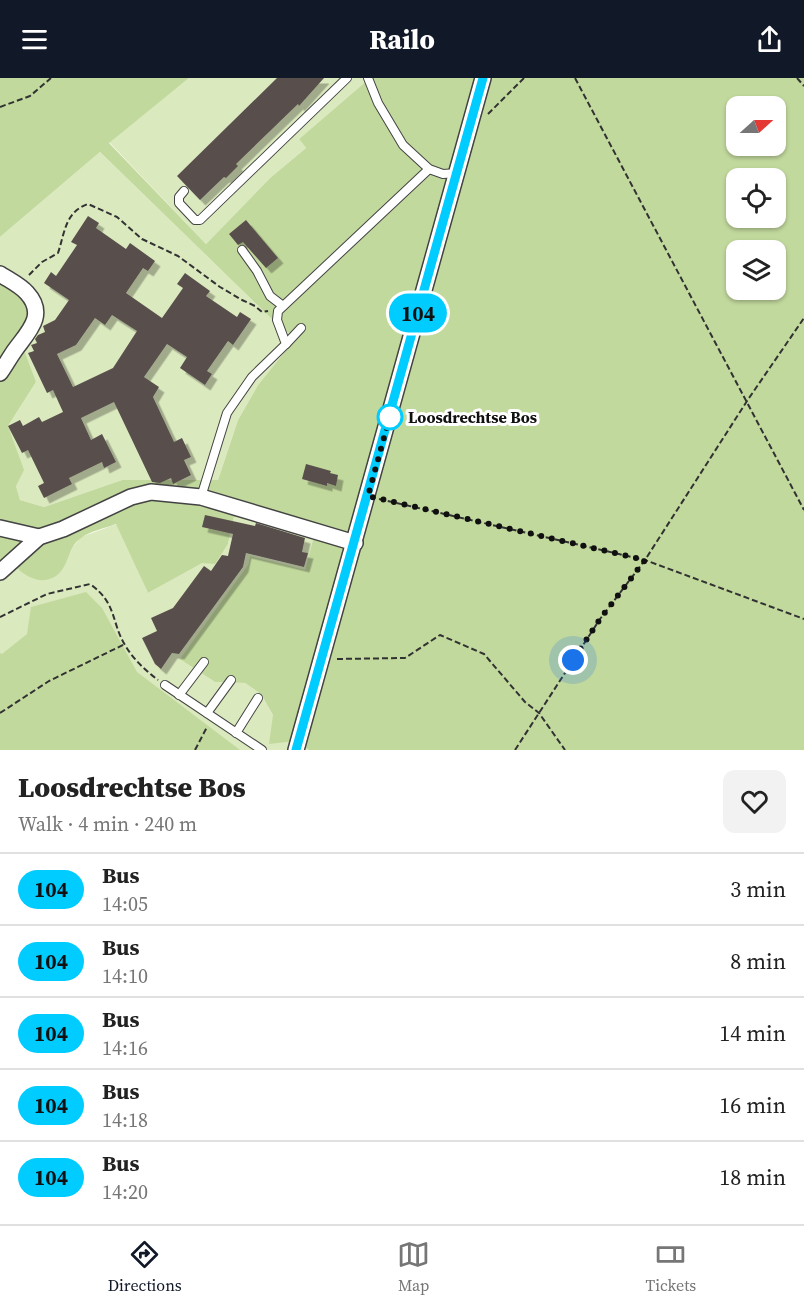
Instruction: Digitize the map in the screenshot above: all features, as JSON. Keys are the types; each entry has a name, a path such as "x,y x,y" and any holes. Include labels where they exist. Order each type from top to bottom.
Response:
{"street":[{"path":"296,750 483,78"},
{"path":"0,274 28,293 34,304 34,327 0,373"},
{"path":"0,572 39,537 63,529 132,497 151,492 201,497 355,543"},
{"path":"0,528 39,537"}],"lane":[{"path":"184,191 178,197 179,203 195,220 200,220 347,78"},
{"path":"368,78 378,103 403,145 429,169 443,174 457,173"},
{"path":"286,344 277,320 280,308 429,169"},
{"path":"242,250 280,308"},
{"path":"201,497 227,413 252,377 301,328"},
{"path":"180,694 204,662"},
{"path":"207,713 231,680"},
{"path":"165,685 262,750"},
{"path":"236,733 258,698"}],"path":[{"path":"0,107 30,96 51,78"},
{"path":"469,133 524,78"},
{"path":"575,78 804,510"},
{"path":"797,78 804,86"},
{"path":"20,286 34,268 57,253 69,218 76,208 88,204 117,218 142,239 178,256 262,312 280,308"},
{"path":"515,750 600,619 645,560 747,401 804,318"},
{"path":"368,496 645,560 804,619"},
{"path":"0,617 47,594 90,584 103,593 125,644 145,670 165,685"},
{"path":"321,659 405,658 440,635 484,654 525,702 539,713 565,750"},
{"path":"0,713 50,681 125,644"},
{"path":"195,750 212,718 217,720"}],"green space":[{"path":"0,78 189,78 109,143 206,244 270,178 306,148 299,139 370,78 804,78 804,750 309,750 296,741 269,744 273,715 261,694 245,683 215,682 180,659 248,565 250,556 305,570 314,536 257,520 234,517 228,544 215,564 202,563 148,593 116,524 89,533 77,541 62,570 51,579 39,580 27,576 17,568 0,582 0,274 35,300 17,351 25,353 36,382 8,426 24,470 16,486 20,500 44,507 122,480 218,480 238,420 258,385 296,338 279,326 100,152 0,237"},
{"path":"189,78 370,78 299,139 306,148 270,178 206,244 109,142"},
{"path":"100,152 279,326 297,337 258,385 238,420 218,480 122,480 44,507 20,500 16,486 8,426 36,382 16,351 0,274 0,237"},
{"path":"234,517 257,520 314,536 305,571 250,556 248,565 196,669 215,682 245,683 261,694 273,715 296,741 309,750 0,750 0,582 17,568 61,571 73,547 81,537 117,524 148,593 224,550 228,544"},
{"path":"86,592 102,608 137,672 240,750 0,750 0,653 2,654 27,634 31,607"}],"building":[{"path":"277,78 324,78 299,106 298,104 236,164 238,166 226,178 224,177 200,200 177,176"},
{"path":"88,216 99,223 96,228 126,249 130,243 155,261 148,271 143,268 126,293 162,318 183,288 177,284 185,273 210,291 206,296 237,317 240,312 251,319 233,345 228,341 207,371 212,374 205,385 180,368 187,357 167,344 144,377 159,387 153,397 174,442 182,438 191,457 184,460 191,475 173,484 171,478 160,483 152,482 114,402 81,418 91,440 102,434 116,462 104,468 102,462 69,478 72,484 44,498 38,486 44,483 28,450 22,453 8,426 20,420 23,426 39,417 42,422 63,412 53,390 47,393 28,353 34,351 31,345 37,343 35,339 38,335 45,332 43,326 55,320 69,300 44,283 51,272 56,276 77,245 71,242","holes":["112,315 137,331 113,368 73,387 57,354 76,345 95,318 105,325"]},
{"path":"246,220 278,258 266,268 243,242 238,245 229,234"},
{"path":"306,464 338,475 336,486 327,483 327,486 302,479"},
{"path":"205,515 255,526 256,523 305,538 302,552 308,553 304,567 246,553 243,567 179,654 172,653 161,669 155,664 142,638 157,631 151,618 173,608 204,566 211,571 222,555 228,556 233,534 202,527"}],"bus line":[{"name":"104","path":"296,750 483,78"}],"place":[{"name":"Loosdrechtse Bos","path":"390,417"}],"route":[{"path":"390,417 391,412 368,496 645,560 600,619 573,660"}]}
